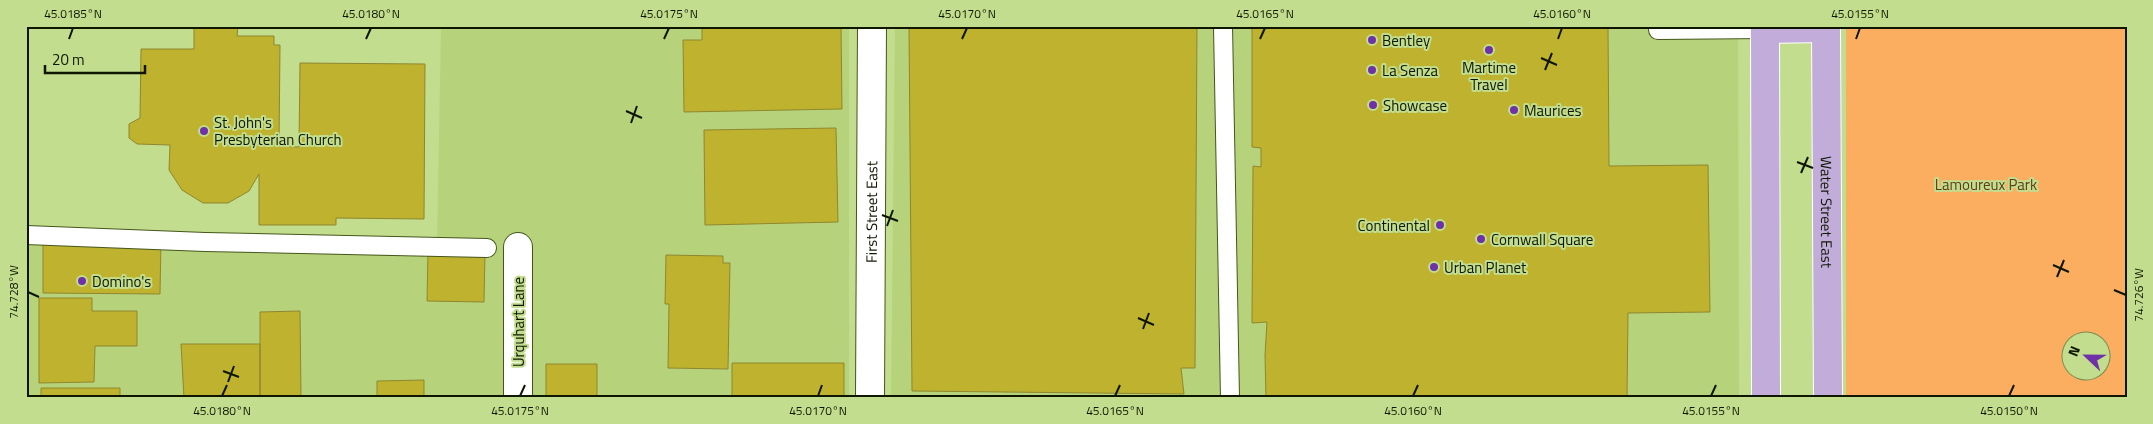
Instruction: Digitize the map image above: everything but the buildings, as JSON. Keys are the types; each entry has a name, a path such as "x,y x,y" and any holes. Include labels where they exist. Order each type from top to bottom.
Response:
{"main road":[{"path":"1766,398 1765,28 1826,27"},
{"name":"Water Street East","path":"1826,27 1828,398"}],"street":[{"name":"First Street East","path":"870,398 872,26"},
{"name":"Urquhart Lane","path":"518,247 518,398"}],"lane":[{"path":"1224,26 1230,398"},
{"path":"1658,30 1765,28"},
{"path":"26,235 205,242 487,248"}],"shaded area":[{"path":"441,26 849,26 849,398 26,398 26,230 437,245"},
{"path":"895,26 1738,26 1739,398 891,398"}],"green space":[{"name":"Lamoureux Park","path":"1846,26 2127,26 2127,398 1846,398"}],"place":[{"name":"Bentley","path":"1372,40"},
{"name":"Martime Travel","path":"1489,50"},
{"name":"La Senza","path":"1372,70"},
{"name":"Showcase","path":"1373,105"},
{"name":"Maurices","path":"1514,110"},
{"name":"St. John's Presbyterian Church","path":"204,131"},
{"name":"Continental","path":"1440,225"},
{"name":"Cornwall Square","path":"1481,239"},
{"name":"Urban Planet","path":"1434,267"},
{"name":"Domino's","path":"82,281"}]}
